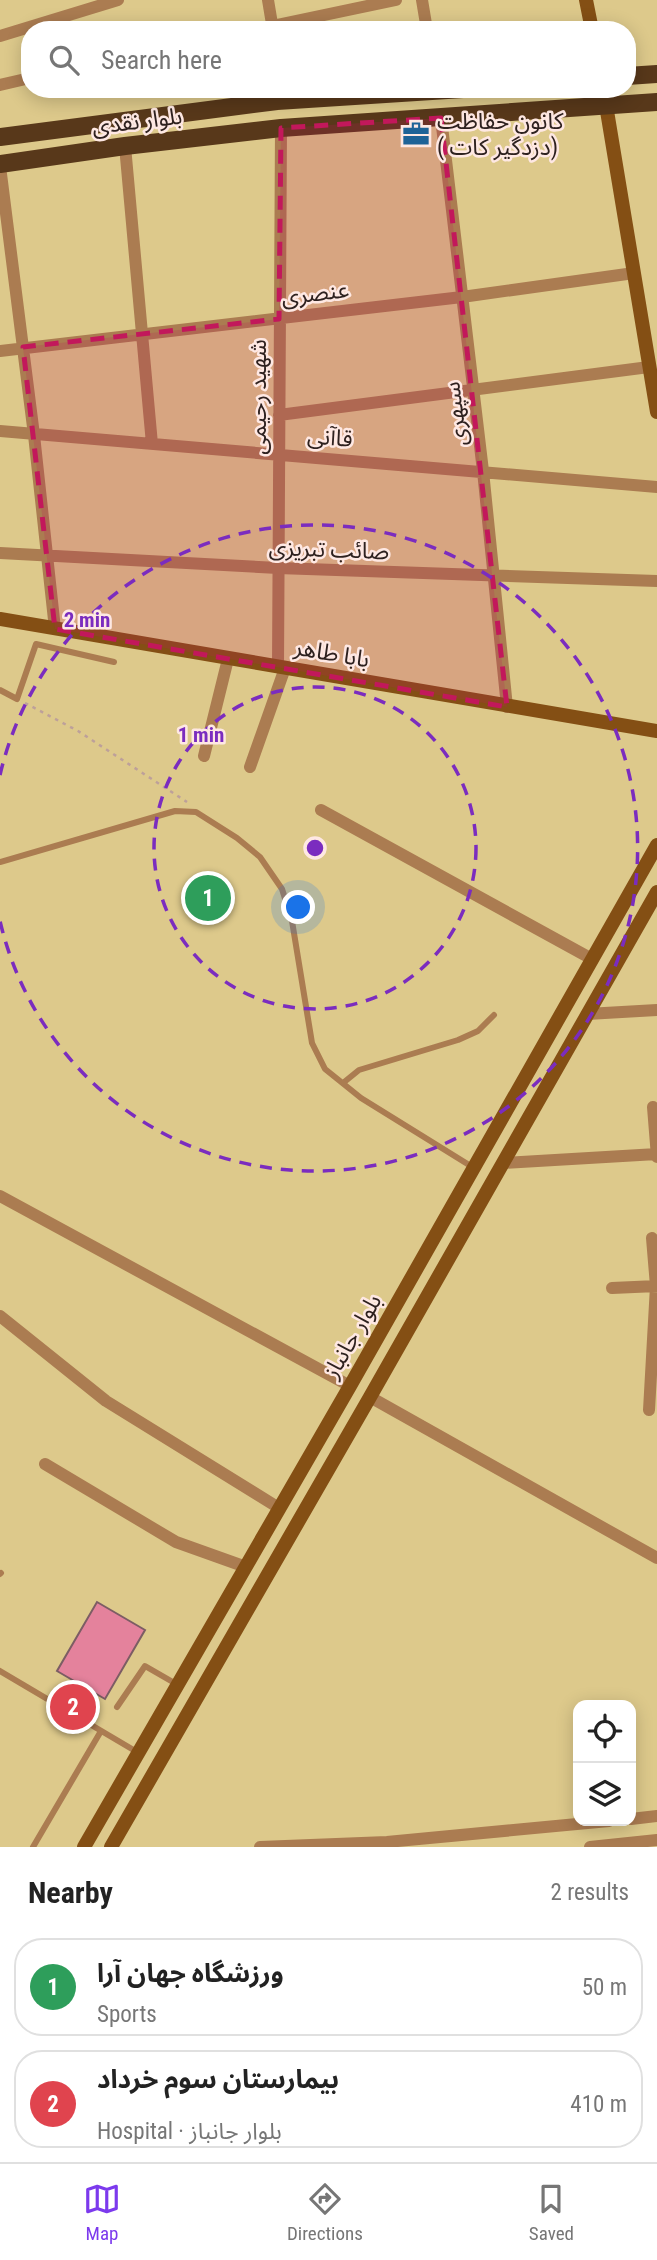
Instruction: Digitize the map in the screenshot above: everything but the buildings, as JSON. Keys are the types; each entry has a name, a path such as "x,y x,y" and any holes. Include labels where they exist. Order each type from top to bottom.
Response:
{"main road":[{"path":"586,0 590,21"},
{"path":"636,75 657,74"},
{"name":"بلوار نقدی","path":"0,136 258,98"},
{"name":"بلوار نقدی","path":"0,165 125,146 281,128 657,102"},
{"path":"606,105 657,412"},
{"path":"67,128 69,154"},
{"name":"بابا طاهر","path":"0,619 657,731"},
{"name":"بلوار جانباز","path":"84,1847 657,845"},
{"name":"بلوار جانباز","path":"111,1847 657,892"},
{"path":"350,1386 370,1397"}],"street":[{"path":"49,21 118,0"},
{"path":"268,0 272,21"},
{"path":"304,21 396,0"},
{"path":"422,0 426,21"},
{"path":"0,36 21,30"},
{"path":"0,85 21,80"},
{"name":"سپهری","path":"441,118 483,471 507,707"},
{"name":"شهید رحیمی","path":"250,767 281,668 278,415 281,128"},
{"path":"125,146 152,444"},
{"path":"0,165 4,237 23,347 55,629"},
{"name":"عنصری","path":"0,351 462,297 634,273"},
{"path":"278,415 649,367"},
{"name":"قاآنی","path":"0,431 657,487"},
{"name":"صائب تبریزی","path":"0,553 278,568 657,581"},
{"path":"204,756 228,659"},
{"path":"321,810 592,959"},
{"path":"587,1014 657,1010"},
{"path":"503,1163 657,1155 653,1107"},
{"path":"0,1196 350,1386"},
{"path":"649,1410 656,1286 652,1238"},
{"path":"612,1288 656,1286"},
{"path":"0,1316 106,1401 279,1508"},
{"path":"370,1397 657,1558"},
{"path":"45,1465 176,1542 246,1567"},
{"path":"636,1818 657,1816"},
{"path":"260,1847 374,1845 573,1825"},
{"path":"590,1847 657,1840"}],"lane":[{"path":"0,690 17,699 36,644 114,662"},
{"path":"0,862 175,811 196,812 237,838 260,857 282,888 292,921 312,1043 326,1069 361,1098 474,1168"},
{"path":"343,1083 359,1070 458,1040 478,1031 494,1015"},
{"path":"117,1707 145,1666 178,1685"},
{"path":"0,1671 139,1753"},
{"path":"33,1847 101,1731"}],"path":[{"path":"17,699 78,732 185,800 196,812"}],"highlighted area":[{"path":"441,118 507,707 55,629 23,347 279,319 281,128"}],"shaded area":[{"path":"0,0 657,0 657,1847 0,1847"}],"place":[{"name":"کانون حفاظت ( دزدگیر کات)","path":"416,134"},
{"name":"ورزشگاه جهان آرا","path":"208,898"},
{"name":"بیمارستان سوم خرداد","path":"73,1707"}]}
